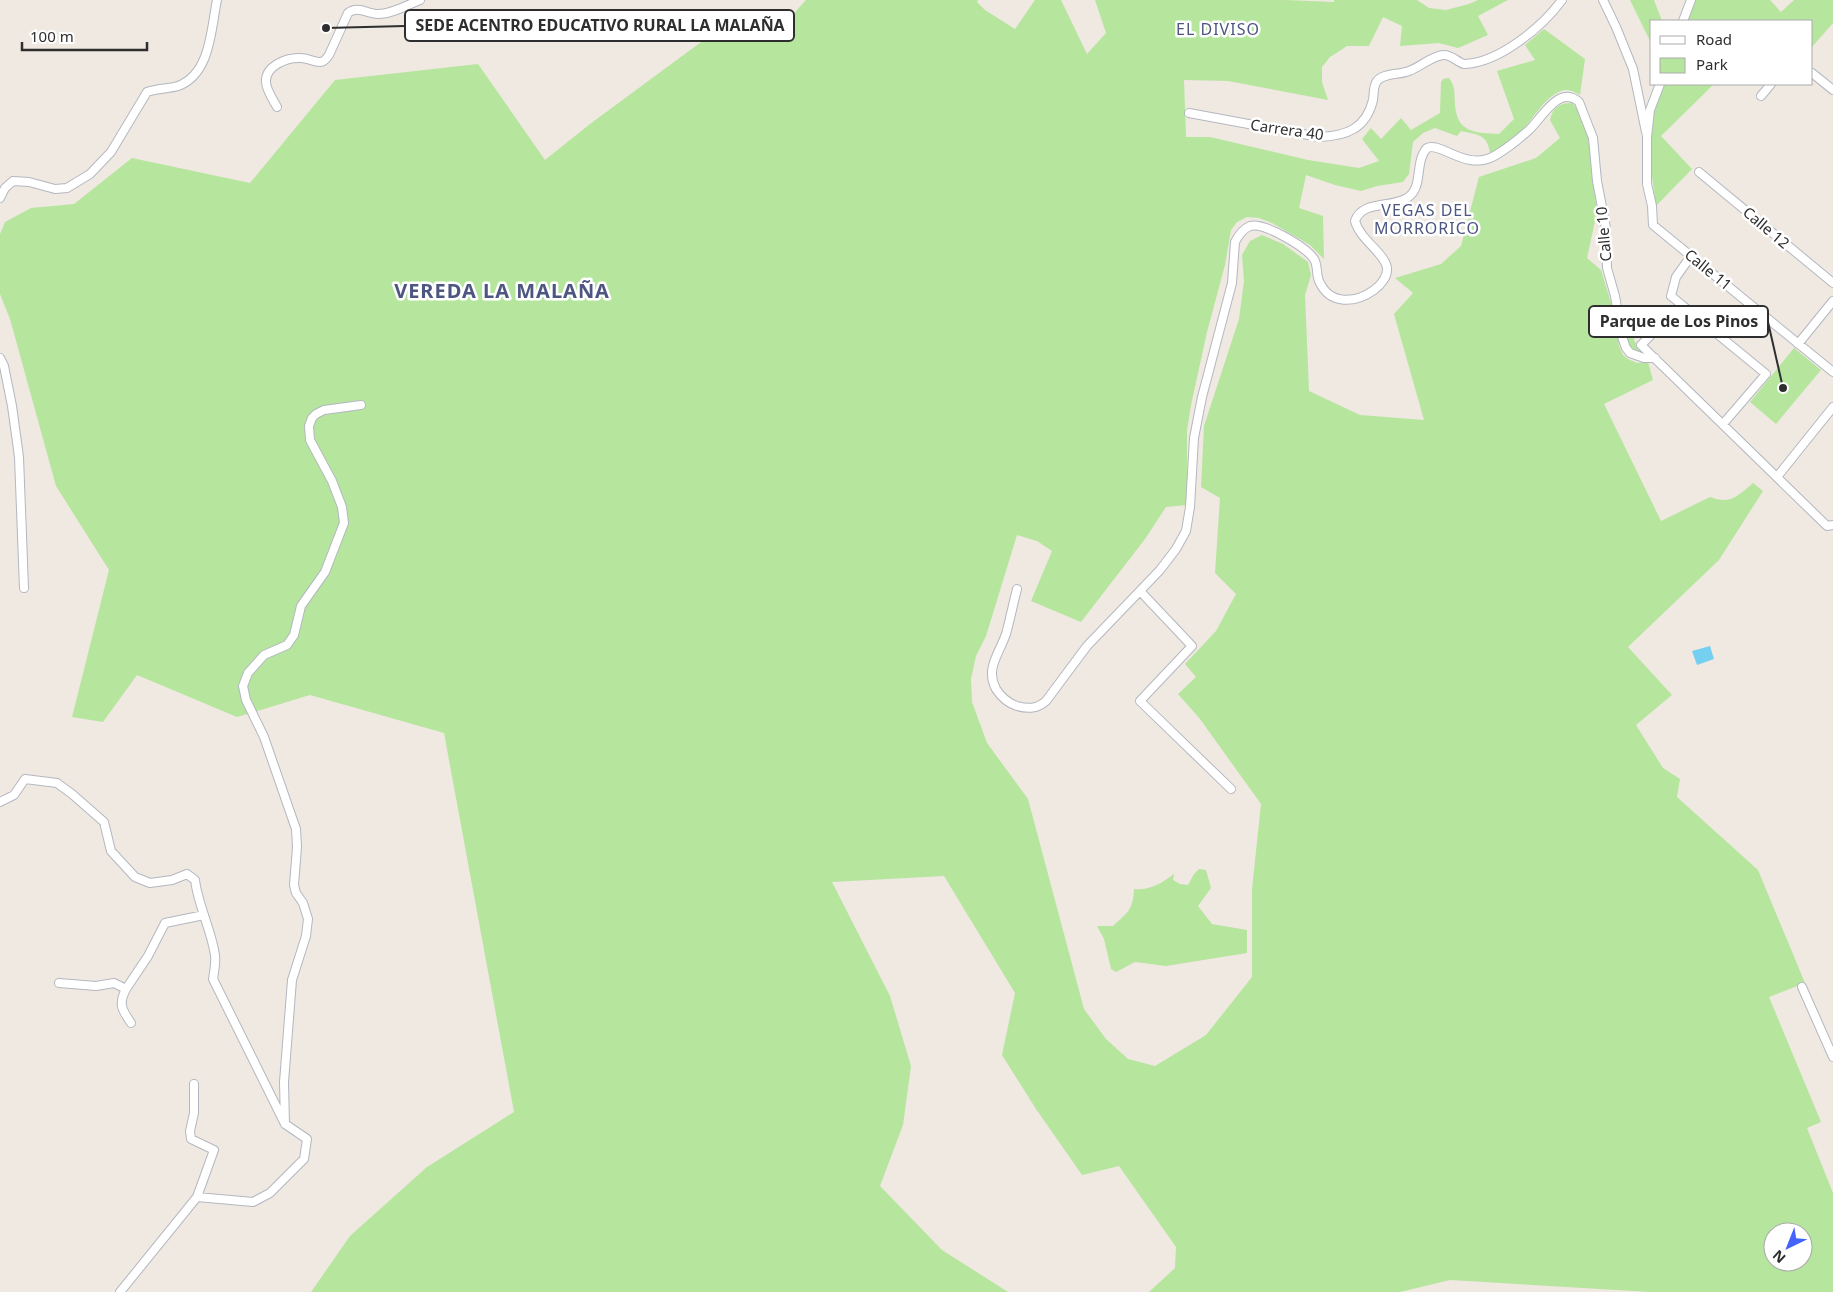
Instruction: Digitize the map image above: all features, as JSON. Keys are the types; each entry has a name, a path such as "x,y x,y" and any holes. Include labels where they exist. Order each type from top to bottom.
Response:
{"street":[{"path":"0,198 5,188 13,181 29,182 55,189 67,188 90,174 111,152 147,92 154,89 178,86 197,72 208,50 217,0"},
{"path":"277,108 266,83 268,73 273,67 285,60 300,58 320,62 325,60 348,13 352,10 357,9 377,14 389,12 420,0"},
{"name":"Carrera 40","path":"1189,114 1319,137 1337,137 1353,130 1369,114 1375,84 1380,79 1407,72 1444,55 1451,56 1464,64 1480,61 1510,47 1532,33 1562,0"},
{"path":"1603,0 1633,69 1647,137"},
{"path":"1684,20 1692,0"},
{"path":"1813,74 1833,90"},
{"path":"1647,137 1650,110 1660,85"},
{"path":"1761,96 1771,85"},
{"name":"Calle 10","path":"1140,591 1176,549 1186,531 1190,507 1194,438 1202,397 1232,283 1235,242 1245,229 1258,226 1268,229 1308,253 1317,265 1317,275 1326,291 1348,301 1365,296 1378,287 1386,277 1388,270 1384,260 1358,229 1356,220 1360,212 1365,209 1399,203 1411,196 1415,187 1420,158 1427,148 1434,147 1467,160 1487,159 1496,156 1530,130 1554,102 1568,96 1575,98 1579,102 1593,138 1606,228 1606,268 1615,296 1624,343 1630,353 1636,356 1655,358"},
{"name":"Calle 11","path":"1647,137 1647,184 1652,206 1653,226 1833,372"},
{"name":"Calle 12","path":"1699,172 1833,283"},
{"path":"1690,256 1676,277 1671,296 1766,374 1723,424"},
{"path":"1798,344 1833,300"},
{"path":"1661,324 1641,345 1777,477 1830,525"},
{"path":"0,358 4,366 20,457 24,588"},
{"path":"285,1124 284,1082 292,980 306,936 308,919 294,885 297,847 296,829 264,738 246,700 243,686 248,673 264,655 287,645 294,635 301,606 325,572 344,523 342,507 332,481 310,440 309,426 312,418 324,410 361,405"},
{"path":"1777,477 1833,407"},
{"path":"1017,589 1005,636 995,659 991,675 998,692 1005,700 1016,706 1027,708 1039,707 1046,701 1087,646 1140,591 1192,646 1140,701 1231,789"},
{"path":"0,802 14,795 25,779 57,783 104,822 111,851 134,877 150,883 172,880 187,874 195,880 197,894 215,957 213,979 285,1124 307,1139 304,1159 270,1193 253,1202 197,1197"},
{"path":"131,1023 123,1011 121,999 148,956 165,923 204,915"},
{"path":"59,983 96,986 114,983 126,989"},
{"path":"1802,987 1833,1057"},
{"path":"120,1292 197,1197 214,1150 191,1139 190,1131 194,1113 194,1084"}],"green space":[{"path":"806,0 978,0 977,2 985,10 1015,29 1035,0 1061,0 1087,54 1106,33 1095,0 1285,0 1334,2 1334,0 1417,0 1429,8 1446,10 1478,0 1508,0 1478,16 1488,35 1458,48 1439,43 1400,46 1402,26 1383,17 1369,46 1347,46 1330,57 1322,67 1322,82 1328,100 1228,81 1184,80 1186,137 1210,137 1308,160 1359,168 1379,161 1362,139 1371,128 1381,139 1401,118 1411,130 1440,113 1441,82 1443,79 1449,78 1453,85 1457,114 1459,121 1464,126 1475,132 1499,134 1514,119 1497,71 1535,60 1525,45 1544,29 1585,59 1580,95 1567,90 1553,95 1518,134 1490,154 1487,143 1481,136 1461,131 1457,136 1435,128 1423,133 1413,142 1409,174 1403,182 1377,186 1361,191 1335,185 1306,175 1299,208 1323,216 1324,259 1310,245 1272,223 1259,218 1247,217 1237,222 1231,230 1225,265 1207,332 1191,405 1187,430 1187,505 1166,507 1145,539 1081,622 1031,601 1052,551 1037,541 1017,535 986,636 976,656 971,679 972,702 987,743 1028,799 1084,1009 1106,1039 1128,1059 1155,1066 1206,1035 1252,977 1252,889 1261,804 1200,719 1178,694 1196,677 1185,664 1216,631 1236,594 1215,573 1220,498 1201,487 1204,426 1239,319 1244,281 1242,255 1250,241 1262,235 1283,244 1308,262 1311,275 1305,295 1309,391 1360,415 1424,420 1394,314 1413,293 1395,278 1441,264 1461,246 1479,177 1536,158 1560,138 1550,120 1553,112 1560,105 1572,103 1581,113 1588,137 1597,212 1587,258 1601,270 1612,306 1619,346 1623,355 1637,363 1648,362 1653,380 1604,404 1661,521 1710,497 1723,500 1733,498 1753,483 1763,491 1719,560 1628,647 1672,695 1636,725 1663,768 1680,779 1677,797 1758,870 1805,983 1769,997 1821,1122 1807,1128 1833,1193 1833,1292 1650,1292 1450,1280 1400,1292 1149,1292 1175,1268 1176,1247 1119,1166 1082,1175 1036,1109 1002,1055 1015,993 944,876 832,882 890,996 911,1066 903,1125 880,1186 942,1250 1008,1292 311,1292 350,1236 427,1167 514,1112 444,733 310,695 237,717 137,675 103,722 72,717 109,570 56,486 10,319 0,294 0,234 5,222 31,208 74,204 132,158 250,183 335,80 478,64 545,160 590,124 735,17 788,20"},
{"path":"1630,0 1654,0 1662,20 1650,20 1650,41"},
{"path":"1694,0 1770,0 1781,12 1794,0 1833,0 1833,23 1813,46 1813,20 1686,20"},
{"path":"1662,85 1713,85 1661,136 1692,169 1656,206 1651,169 1652,111"},
{"path":"1624,320 1637,320 1634,341 1645,353 1636,352 1628,344"},
{"path":"1794,348 1821,370 1776,424 1750,402"},
{"path":"1199,869 1206,870 1211,888 1198,906 1212,924 1247,930 1247,953 1166,966 1135,962 1116,972 1111,969 1104,939 1097,926 1113,926 1129,910 1134,889 1145,889 1155,886 1174,874 1173,880 1180,884 1188,885"}],"water":[{"path":"1710,646 1714,659 1697,665 1692,651"}],"place":[{"name":"SEDE ACENTRO EDUCATIVO RURAL LA MALAÑA","path":"326,28"},
{"name":"Parque de Los Pinos","path":"1783,388"}],"district":[{"name":"EL DIVISO","path":"1218,29"},
{"name":"VEGAS DEL MORRORICO","path":"1427,219"},
{"name":"VEREDA LA MALAÑA","path":"502,291"}]}
